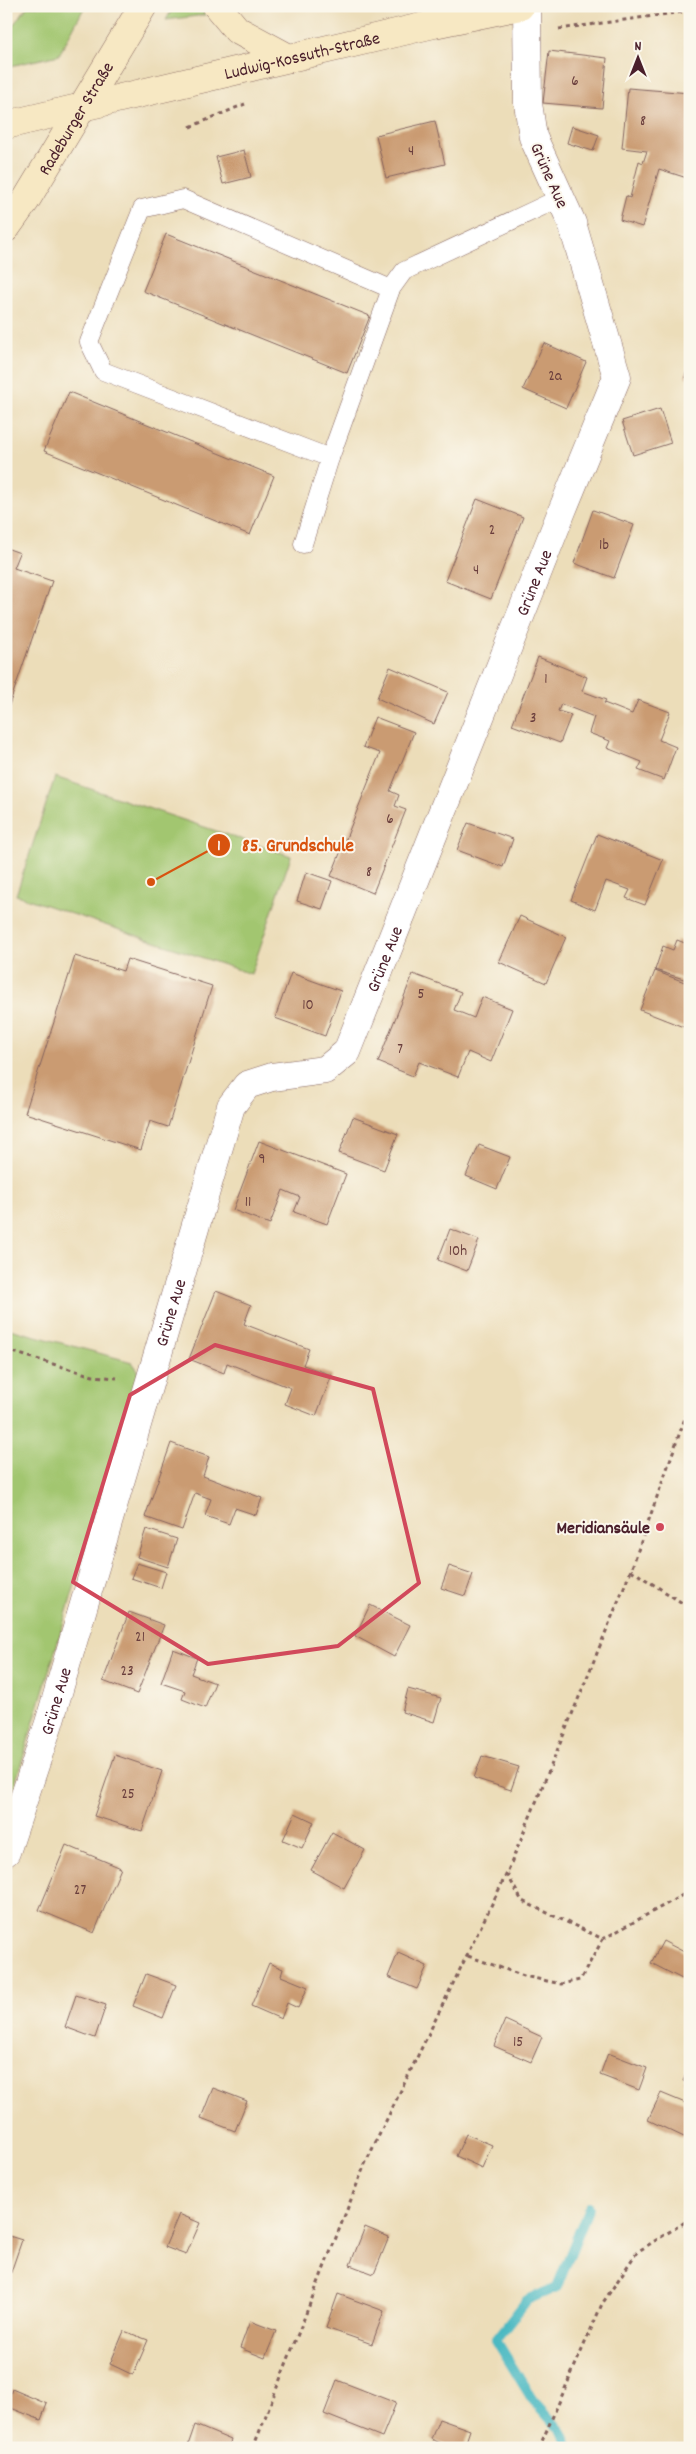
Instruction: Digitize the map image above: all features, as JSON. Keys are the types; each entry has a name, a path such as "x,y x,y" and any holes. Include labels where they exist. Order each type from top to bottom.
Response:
{"street":[{"name":"Radeburger Straße","path":"6,228 26,200 143,6"},
{"path":"217,6 237,30 289,58"},
{"name":"Ludwig-Kossuth-Straße","path":"6,125 520,6"},
{"name":"Grüne Aue","path":"6,1852 49,1723 231,1106 247,1086 272,1077 325,1070 347,1052 617,377 572,223 533,137 528,103 527,6"}],"lane":[{"path":"303,544 330,458 391,289 404,271 560,198"},
{"path":"330,458 103,371 89,342 142,209 183,199 391,289"}],"path":[{"path":"6,1350 93,1376 126,1379 152,1377"},
{"path":"253,2448 365,2164 468,1956 506,1873 631,1570 690,1404"},
{"path":"631,1570 690,1608"},
{"path":"506,1873 522,1902 603,1938"},
{"path":"468,1956 524,1976 561,1984 580,1980 603,1938 690,1891"},
{"path":"539,2448 602,2304 637,2252 690,2219"}],"highlighted area":[{"path":"215,1345 373,1389 419,1583 338,1646 208,1664 73,1582 130,1395"}],"green space":[{"path":"28,6 85,6 59,55 6,67 6,34"},
{"path":"174,6 199,6 205,15 166,20"},
{"path":"55,777 291,856 251,974 16,895"},
{"path":"6,1328 132,1362 139,1372 6,1814"}],"building":[{"path":"549,51 607,58 602,108 543,103"},
{"path":"628,88 690,93 690,179 659,169 642,227 620,220 626,196 630,198 639,161 643,163 647,151 622,148"},
{"path":"435,121 445,164 386,178 376,135"},
{"path":"572,126 599,135 593,151 567,143"},
{"path":"244,150 251,177 223,184 216,157"},
{"path":"166,234 370,316 347,373 143,291"},
{"path":"544,343 586,362 566,408 523,389"},
{"path":"690,364 690,378 685,377"},
{"path":"69,392 274,476 250,535 44,451"},
{"path":"660,409 671,443 633,455 622,421"},
{"path":"477,499 523,517 491,599 445,581"},
{"path":"593,510 634,525 614,578 574,563"},
{"path":"6,548 20,553 14,568 52,581 7,711"},
{"path":"538,657 587,677 582,691 606,700 604,703 632,714 638,700 670,712 659,740 676,747 664,780 638,770 642,762 607,748 610,741 589,733 594,717 561,704 558,711 571,715 560,743 512,725"},
{"path":"390,667 448,692 434,724 377,698"},
{"path":"375,717 414,732 390,791 399,795 395,806 406,810 373,893 331,876 380,753 363,747"},
{"path":"468,823 513,839 503,867 457,850"},
{"path":"597,834 663,860 645,905 626,898 630,890 606,881 595,910 571,900"},
{"path":"306,872 332,881 322,909 297,901"},
{"path":"520,916 566,937 546,983 499,962"},
{"path":"677,940 690,945 690,981 655,970 663,946 673,950"},
{"path":"75,956 123,971 127,959 212,986 168,1127 150,1121 141,1150 25,1113"},
{"path":"655,971 690,984 690,1018 686,1028 640,1010"},
{"path":"291,973 341,991 325,1036 275,1018"},
{"path":"413,974 461,992 454,1010 474,1018 482,997 512,1009 491,1062 468,1052 458,1077 419,1062 413,1076 378,1062"},
{"path":"353,1117 398,1134 384,1170 339,1153"},
{"path":"259,1141 346,1174 327,1224 294,1212 300,1197 283,1190 270,1224 233,1210"},
{"path":"479,1145 510,1157 497,1189 466,1176"},
{"path":"450,1229 479,1240 467,1271 438,1260"},
{"path":"216,1291 251,1305 244,1324 309,1349 303,1365 332,1375 316,1416 285,1404 291,1388 227,1363 224,1373 189,1359"},
{"path":"171,1443 209,1457 203,1476 262,1498 256,1515 235,1508 229,1524 205,1516 211,1499 195,1493 182,1530 145,1517"},
{"path":"146,1529 177,1539 168,1567 137,1557"},
{"path":"137,1563 166,1572 161,1588 131,1578"},
{"path":"449,1566 473,1574 465,1596 441,1588"},
{"path":"370,1605 410,1625 394,1657 355,1636"},
{"path":"129,1612 164,1625 137,1694 103,1681"},
{"path":"173,1649 197,1658 191,1674 215,1683 205,1708 182,1699 185,1691 161,1683"},
{"path":"408,1689 441,1698 434,1722 402,1712"},
{"path":"115,1755 162,1771 142,1831 94,1816"},
{"path":"482,1756 519,1767 511,1790 474,1778"},
{"path":"295,1813 314,1822 302,1848 283,1840"},
{"path":"332,1832 365,1850 344,1888 311,1870"},
{"path":"66,1845 121,1868 94,1933 39,1910"},
{"path":"663,1941 690,1955 690,1964 682,1979 651,1963"},
{"path":"398,1953 427,1966 417,1989 388,1977"},
{"path":"269,1963 283,1969 281,1976 308,1987 298,2008 287,2003 281,2019 251,2006"},
{"path":"146,1974 176,1985 163,2018 133,2006"},
{"path":"76,1995 106,2005 95,2038 65,2027"},
{"path":"505,2020 542,2037 531,2062 494,2046"},
{"path":"608,2053 647,2068 639,2090 600,2075"},
{"path":"690,2065 690,2084 683,2081"},
{"path":"213,2088 247,2101 235,2131 201,2118"},
{"path":"661,2093 690,2105 690,2125 684,2137 648,2120"},
{"path":"466,2134 492,2145 482,2168 456,2156"},
{"path":"179,2214 200,2223 186,2255 165,2247"},
{"path":"365,2227 389,2237 374,2274 350,2265"},
{"path":"6,2235 22,2240 10,2275 6,2274"},
{"path":"338,2294 384,2311 372,2344 326,2328"},
{"path":"250,2321 276,2331 265,2358 240,2348"},
{"path":"124,2331 148,2340 133,2375 110,2364"},
{"path":"337,2380 396,2403 382,2437 324,2414"},
{"path":"12,2389 47,2404 41,2420 6,2406"},
{"path":"439,2419 470,2430 464,2448 452,2448 431,2439"},
{"path":"195,2425 231,2440 228,2448 187,2448"}],"waterway":[{"path":"569,2448 562,2432 532,2399 496,2340 527,2300 557,2287 589,2207"}],"place":[{"name":"85. Grundschule","path":"151,882"},
{"name":"Meridiansäule","path":"660,1527"}]}
